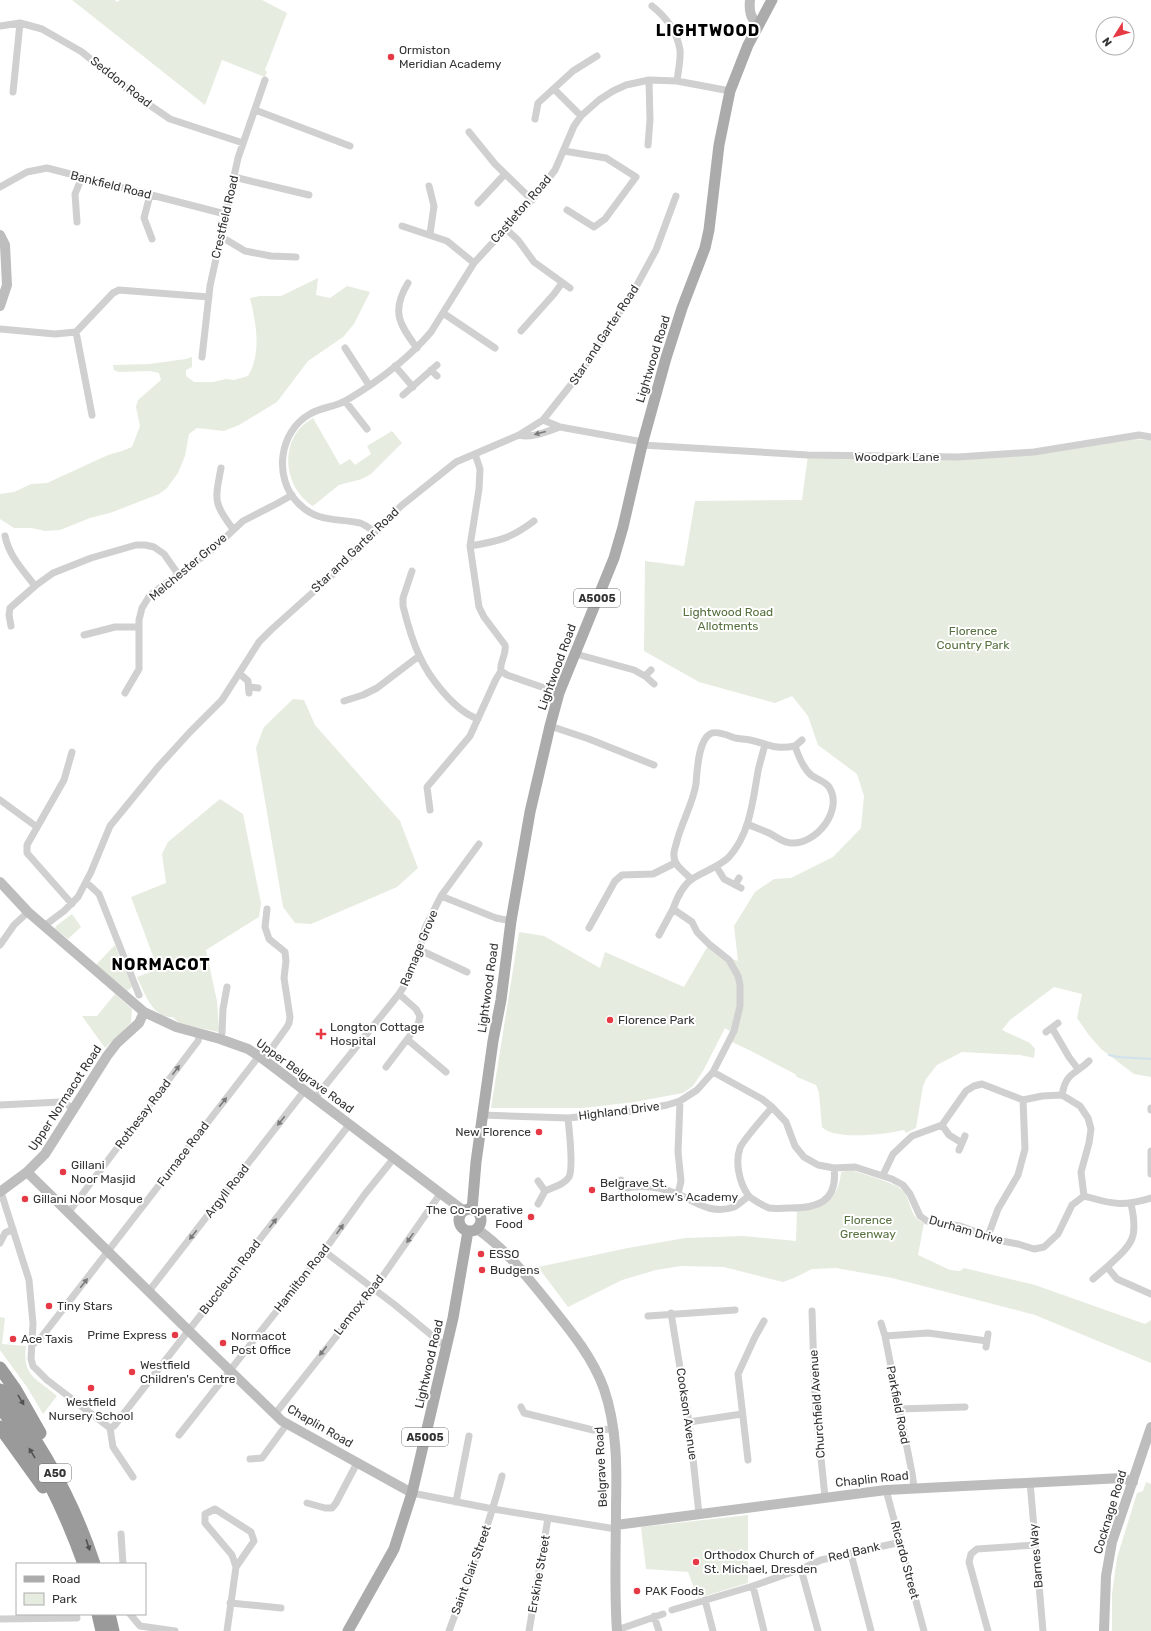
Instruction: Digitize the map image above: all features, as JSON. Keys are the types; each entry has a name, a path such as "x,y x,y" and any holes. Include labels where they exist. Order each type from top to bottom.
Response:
{"highway":[{"path":"0,1368 15,1389 38,1429 64,1483 81,1526"},
{"name":"A50","path":"0,1390 38,1444 59,1480 81,1526 87,1563"},
{"name":"A50","path":"0,1407 32,1453 47,1479 87,1563"},
{"path":"0,1427 50,1497 86,1563"},
{"path":"98,1615 102,1631"},
{"path":"109,1615 113,1631"}],"main road":[{"name":"Lightwood Road","path":"468,1210 493,1042 501,1000 511,921 530,812 550,726 559,693 614,558 666,358 682,308 705,248 709,230 720,137 730,91 748,45 772,0"},
{"name":"A5005","path":"468,1210 476,1211 480,1216 481,1223 472,1230 463,1229 460,1224 460,1216 468,1210"},
{"name":"Lightwood Road","path":"348,1631 394,1549 412,1493 447,1344 464,1259 472,1230"}],"street":[{"path":"750,0 750,12 758,25"},
{"path":"652,6 663,15 673,30 680,50 677,81"},
{"path":"12,92 20,23"},
{"name":"Seddon Road","path":"0,26 20,23 42,29 82,52 132,93 170,119 243,143"},
{"path":"535,119 538,103 573,71 597,56"},
{"name":"Crestfield Road","path":"202,357 209,297 225,214 238,158 265,80"},
{"path":"649,80 651,102 651,140"},
{"name":"Castleton Road","path":"292,494 286,483 283,460 284,447 288,436 300,420 310,414 345,401 378,379 418,348 431,332 474,263 532,200 555,170 568,139 581,116 599,100 613,91 626,85 649,80 677,81 730,91"},
{"path":"554,89 581,116"},
{"path":"255,110 350,146"},
{"path":"469,136 532,200"},
{"path":"564,151 606,158 636,177 605,219 594,227 567,210"},
{"name":"Bankfield Road","path":"0,187 27,172 47,168 225,214"},
{"path":"478,203 505,174"},
{"path":"77,222 75,194 82,177"},
{"path":"234,177 309,195"},
{"path":"429,186 434,206 430,234"},
{"path":"150,195 144,218 152,239"},
{"name":"Star and Garter Road","path":"44,926 72,904 82,891 110,826 187,734 222,700 259,642 331,576 401,506 456,462 519,435 544,420 581,372 637,284 656,250 676,196"},
{"path":"402,226 430,234 447,241 474,263"},
{"path":"506,229 518,240 534,262 570,288"},
{"path":"0,235 5,246 7,285 0,306"},
{"path":"220,236 245,251 271,256 296,257"},
{"path":"521,332 562,283"},
{"path":"408,284 399,300 398,313 404,331 418,348"},
{"path":"0,329 55,334 76,332 113,293 119,290 209,297"},
{"path":"443,313 495,348"},
{"path":"76,332 92,415"},
{"path":"345,348 369,385"},
{"path":"395,366 413,387"},
{"path":"403,395 434,368 436,376"},
{"path":"345,401 367,429"},
{"path":"544,420 560,427"},
{"path":"519,435 524,437 530,436 560,427"},
{"name":"Woodpark Lane","path":"560,427 643,443 808,455 958,457 1034,452 1139,435 1151,437"},
{"path":"475,454 480,469 479,489 470,546 479,607 484,617 505,645 506,651 500,667 507,675 559,693"},
{"path":"221,468 216,493 216,503 220,512 233,529"},
{"path":"292,494 298,503 311,513 326,518 359,523 375,532"},
{"name":"Melchester Grove","path":"125,693 139,670 138,627 142,608 150,595 212,550 233,529 257,513 278,503 292,494"},
{"path":"470,546 508,538 518,533 534,521"},
{"path":"5,536 6,545 11,555 35,586"},
{"path":"11,626 9,615 10,608 35,586 53,573 91,558 136,545 154,547 169,560 178,574"},
{"path":"412,571 403,598 403,606 419,656 433,679 452,702 469,716 478,719"},
{"path":"84,635 115,628 138,627"},
{"path":"576,654 634,670 645,676 654,684"},
{"path":"344,702 378,688 419,656"},
{"path":"645,676 651,670"},
{"path":"430,810 427,787 470,736 496,679 502,671"},
{"path":"240,674 248,681 249,690 258,688"},
{"name":"Lightwood Road","path":"550,726 590,739 654,765"},
{"path":"691,879 675,863 673,854 692,798 696,783 696,766 706,738 712,733 719,733 782,748 795,746 802,740"},
{"path":"659,935 682,888 691,879 716,866 728,857 737,846 755,798 758,770 765,744"},
{"path":"746,824 770,834 784,842 792,844 802,842 825,826 831,815 833,798 828,787 811,774 795,746"},
{"path":"72,752 75,760 27,845 27,853 72,904"},
{"path":"0,800 12,804 37,827"},
{"name":"Ramage Grove","path":"315,1098 399,994 408,980 420,950 425,928 441,896 477,852 479,844"},
{"path":"600,925 591,925 597,911 615,881 622,875 652,874 675,863"},
{"path":"716,866 724,879 738,887 739,878"},
{"name":"Upper Belgrave Road","path":"0,882 28,912 144,1012 176,1027 220,1039 248,1049 305,1090 440,1194 468,1210"},
{"path":"86,882 99,894 139,996"},
{"path":"441,896 496,918 511,921"},
{"name":"Furnace Road","path":"32,1345 40,1339 108,1251 287,1027 290,1017 284,978 286,961 285,952 269,939 265,927 267,909"},
{"name":"Highland Drive","path":"483,1115 568,1118 635,1111 680,1101 697,1090 713,1072 734,1031 740,1006 740,986 738,976 729,960 697,932 692,922 673,909"},
{"path":"1,943 14,925 28,912"},
{"path":"420,950 462,972"},
{"path":"220,1039 227,987"},
{"path":"390,1064 418,1025 420,1016 416,1009 399,994"},
{"name":"Upper Normacot Road","path":"0,1192 27,1172 45,1154 107,1056 117,1043 139,1023 144,1012"},
{"path":"1058,1023 1049,1030 1078,1069"},
{"name":"Rothesay Road","path":"68,1213 198,1041 200,1033"},
{"path":"408,1040 441,1064 446,1072"},
{"path":"1062,1095 1064,1084 1069,1076 1089,1061"},
{"name":"Durham Drive","path":"713,1072 762,1099 772,1107 786,1122 795,1146 804,1157 818,1165 834,1168 855,1167 883,1175 903,1185 910,1194 920,1216 927,1221 960,1226 1002,1241 1034,1249 1044,1247 1058,1234 1072,1205 1086,1197"},
{"path":"883,1175 893,1154 912,1136 942,1124 966,1091 974,1086 982,1084 1023,1100 1042,1096 1062,1095 1080,1106 1088,1118 1091,1129 1089,1143 1081,1172 1086,1197 1115,1204 1131,1204 1151,1198"},
{"name":"Argyll Road","path":"148,1291 305,1090"},
{"path":"988,1236 998,1209 1018,1175 1025,1149 1023,1100"},
{"path":"678,1194 681,1181 678,1152 680,1101"},
{"path":"0,1104 60,1102 73,1108"},
{"path":"772,1107 740,1146 738,1161 740,1176 749,1196 769,1208 807,1208 820,1204 828,1196 834,1184 834,1168"},
{"path":"538,1204 545,1191 563,1183 569,1176 572,1164 568,1118"},
{"path":"942,1124 949,1135 963,1139 959,1150"},
{"name":"Buccleuch Road","path":"110,1428 114,1426 189,1331 349,1125"},
{"path":"1151,1151 1151,1174"},
{"name":"Hamilton Road","path":"179,1436 324,1251 365,1194 394,1158"},
{"name":"Chaplin Road","path":"27,1172 275,1414 287,1424 412,1493 493,1509 616,1527 825,1497 914,1487 1122,1478 1133,1482"},
{"path":"621,1180 623,1198"},
{"path":"538,1182 545,1191"},
{"path":"623,1189 637,1186 654,1187 678,1194 703,1207 720,1209 734,1207 749,1196"},
{"path":"0,1192 29,1280 33,1324 31,1363 35,1370 110,1428 113,1447 129,1475"},
{"name":"Lennox Road","path":"275,1414 373,1288 440,1194"},
{"path":"1093,1279 1123,1254 1134,1235 1135,1220 1131,1204"},
{"path":"0,1243 5,1233 13,1229"},
{"name":"Belgrave Road","path":"472,1230 486,1236 509,1257 535,1286 570,1330 591,1362 604,1389 614,1429 617,1473 617,1630"},
{"path":"324,1251 373,1288 441,1343 447,1344"},
{"path":"1107,1267 1117,1279 1151,1294"},
{"path":"651,1313 735,1310"},
{"name":"Churchfield Avenue","path":"812,1311 814,1393 825,1497"},
{"name":"Cookson Avenue","path":"671,1313 689,1422 699,1514"},
{"path":"748,1460 738,1374 754,1337 764,1321"},
{"name":"Parkfield Road","path":"881,1323 885,1336 914,1487"},
{"path":"885,1336 928,1334 987,1341"},
{"path":"521,1406 524,1413 549,1420 593,1430 614,1429"},
{"path":"899,1409 964,1407"},
{"path":"689,1422 742,1414"},
{"path":"250,1459 262,1458 287,1424"},
{"name":"Cocknage Road","path":"1104,1631 1106,1576 1112,1542 1151,1428"},
{"path":"456,1502 469,1436"},
{"path":"307,1503 332,1508 357,1463"},
{"name":"Saint Clair Street","path":"449,1631 493,1509 502,1476"},
{"name":"Barnes Way","path":"1030,1482 1043,1631"},
{"name":"Ricardo Street","path":"886,1490 924,1631"},
{"path":"227,1631 236,1567 254,1541 251,1532 214,1509 205,1514 205,1522 232,1555 236,1567"},
{"name":"Erskine Street","path":"529,1631 548,1518"},
{"path":"121,1534 123,1563"},
{"name":"Red Bank","path":"672,1610 753,1586 801,1569 821,1560 901,1542"},
{"path":"988,1631 969,1562 971,1554 976,1549 1035,1545"},
{"path":"851,1554 871,1631"},
{"path":"801,1569 818,1631"},
{"path":"753,1586 764,1631"},
{"path":"705,1600 713,1631"},
{"path":"230,1602 281,1608"},
{"path":"617,1630 663,1614"},
{"path":"131,1615 135,1622 140,1626 175,1631"},
{"path":"654,1616 659,1631"},
{"path":"0,1619 73,1617"}],"green space":[{"path":"72,0 115,0 117,2 120,0 262,0 287,13 265,70 267,72 265,77 222,60 205,105"},
{"path":"318,278 316,295 330,298 347,286 370,292 354,324 343,337 308,361 277,402 239,425 224,431 197,428 189,434 185,456 178,473 167,488 159,494 60,530 45,531 32,528 14,528 0,519 0,494 14,492 31,484 47,483 108,455 132,447 140,426 136,407 138,400 161,380 159,373 150,371 119,372 114,370 113,365 149,364 192,357 192,367 186,370 186,376 194,382 213,382 226,379 234,380 248,376 255,358 256,348 256,328 250,298 260,296 281,296"},
{"path":"313,418 340,465 350,459 355,465 371,454 367,446 392,431 402,443 371,474 362,479 339,485 313,506 304,499 297,490 289,470 288,458 294,437 301,427"},
{"name":"Florence Country Park","path":"1116,438 1151,440 1151,1077 1134,1074 1101,1049 1088,1034 1077,1018 1082,994 1054,987 1010,1020 1002,1030 1030,1043 1035,1049 1034,1058 1020,1055 962,1052 937,1065 926,1079 923,1086 916,1128 906,1133 904,1130 886,1133 849,1135 838,1134 822,1127 819,1093 816,1085 797,1077 795,1074 732,1042 731,1032 725,1028 703,1071 693,1086 683,1093 635,1102 583,1108 491,1108 519,932 544,936 600,968 605,952 684,987 709,944 724,956 738,961 734,926 755,892 774,879 791,878 833,857 861,828 864,796 857,774 818,745 808,716 792,696 775,703 699,682 644,651 645,561 684,566 695,501 802,500 808,455 853,457 1034,452"},
{"path":"293,699 304,700 315,725 400,821 418,868 397,887 311,924 295,923 283,907 256,748 264,727"},
{"path":"220,799 243,814 261,903 259,917 206,950 217,1001 218,1032 180,1024 173,1017 160,1014 146,997 137,977 158,969 131,897 166,883 162,854 168,842"},
{"path":"72,914 81,927 68,939 55,929 56,926"},
{"path":"115,945 132,987 127,991 96,965"},
{"path":"115,994 132,1009 131,1023 105,1048 82,1016 97,1016"},
{"name":"Florence Greenway","path":"852,1170 892,1184 902,1190 908,1199 913,1213 919,1221 924,1223 918,1255 950,1270 960,1271 964,1268 1035,1285 1145,1324 1151,1320 1151,1363 1035,1315 892,1278 836,1268 812,1269 783,1282 724,1267 681,1266 656,1270 622,1280 568,1307 538,1267 628,1248 685,1238 743,1236 796,1241 797,1211 814,1208 828,1201 837,1189 841,1172"},
{"path":"0,1317 5,1318 2,1344 26,1346 26,1364 32,1376 57,1396 43,1414 27,1387 0,1350"},
{"path":"1146,1482 1151,1484 1151,1631 1112,1631 1112,1594 1117,1558 1137,1493 1143,1491"},
{"path":"748,1515 748,1583 698,1598 688,1572 646,1569 641,1527"}],"waterway":[{"path":"1109,1055 1151,1059"}],"place":[{"name":"Ormiston Meridian Academy","path":"391,57"},
{"name":"Florence Park","path":"610,1020"},
{"name":"Longton Cottage Hospital","path":"321,1034"},
{"name":"New Florence","path":"539,1132"},
{"name":"Gillani Noor Masjid","path":"63,1172"},
{"name":"Belgrave St. Bartholomew's Academy","path":"592,1190"},
{"name":"Gillani Noor Mosque","path":"25,1199"},
{"name":"The Co-operative Food","path":"531,1217"},
{"name":"ESSO","path":"481,1254"},
{"name":"Budgens","path":"482,1270"},
{"name":"Tiny Stars","path":"49,1306"},
{"name":"Prime Express","path":"175,1335"},
{"name":"Ace Taxis","path":"13,1339"},
{"name":"Normacot Post Office","path":"223,1343"},
{"name":"Westfield Children's Centre","path":"132,1372"},
{"name":"Westfield Nursery School","path":"91,1388"},
{"name":"Orthodox Church of St. Michael, Dresden","path":"696,1562"},
{"name":"PAK Foods","path":"637,1591"}],"district":[{"name":"LIGHTWOOD","path":"708,30"},
{"name":"NORMACOT","path":"161,964"}],"park label":[{"name":"Lightwood Road Allotments","path":"728,619"}]}
